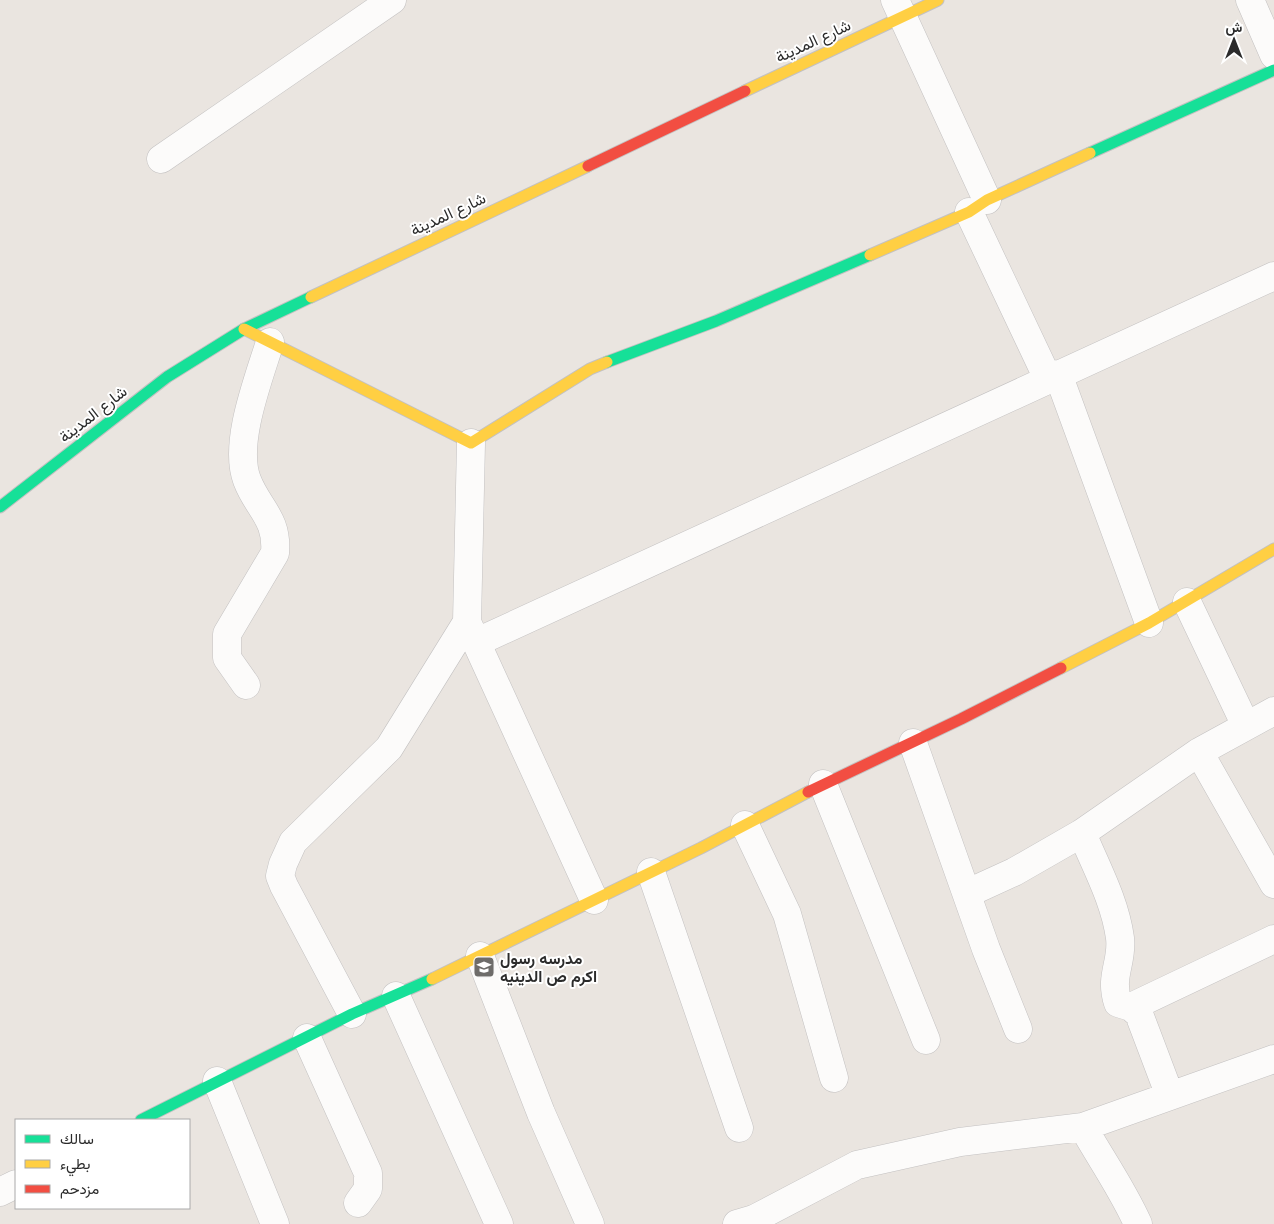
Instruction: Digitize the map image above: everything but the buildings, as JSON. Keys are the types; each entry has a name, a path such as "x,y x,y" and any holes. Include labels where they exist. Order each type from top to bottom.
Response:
{"street":[{"path":"162,159 392,0"},
{"name":"شارع المدينة","path":"0,507 167,377 244,329 899,8 938,0"},
{"path":"1250,0 1274,55"},
{"path":"899,8 978,206 1053,377 1149,623"},
{"path":"471,443 590,369 716,321 978,206 1274,70"},
{"path":"352,1014 284,886 280,876 283,864 293,842 389,748 472,632 1053,377 1274,276"},
{"path":"244,329 471,443"},
{"path":"246,685 227,658 227,634 275,553 276,538 270,518 247,479 244,450 246,424 270,342"},
{"path":"471,443 472,632 594,900"},
{"path":"143,1119 352,1014 396,996 652,872 823,784 913,743 1149,623 1274,549"},
{"path":"1187,602 1246,726"},
{"path":"968,893 1014,872 1082,833 1199,752 1274,711"},
{"path":"913,743 968,893 986,949 1018,1029"},
{"path":"1199,752 1274,884"},
{"path":"823,784 926,1040"},
{"path":"745,825 788,914 834,1078"},
{"path":"1082,833 1109,896 1120,940 1113,989 1118,1003 1131,1007 1139,1014 1170,1096"},
{"path":"652,872 739,1128"},
{"path":"1131,1007 1274,939"},
{"path":"480,956 541,1113 590,1224"},
{"path":"396,996 499,1224"},
{"path":"307,1038 368,1173 368,1189 358,1203"},
{"path":"738,1224 754,1219 857,1165 960,1142 1082,1127 1274,1059"},
{"path":"217,1081 275,1224"},
{"path":"1082,1127 1128,1202 1138,1224"},
{"path":"0,1192 15,1184"}],"traffic: fast":[{"path":"1090,153 1274,70"},
{"path":"607,362 716,321 870,255"},
{"path":"0,507 167,377 244,329 311,297"},
{"path":"143,1119 352,1014 432,979"}],"traffic: slow":[{"path":"745,91 938,0"},
{"path":"870,255 969,212 987,200 1090,153"},
{"path":"311,297 588,166"},
{"path":"244,329 471,443 590,369 607,362"},
{"path":"1061,668 1149,623 1274,549"},
{"path":"432,979 701,848 808,792"}],"traffic: jam":[{"path":"588,166 745,91"},
{"path":"808,792 961,719 1061,668"}],"place":[{"name":"مدرسه رسول اکرم ص الدینیه","path":"484,967"}]}
